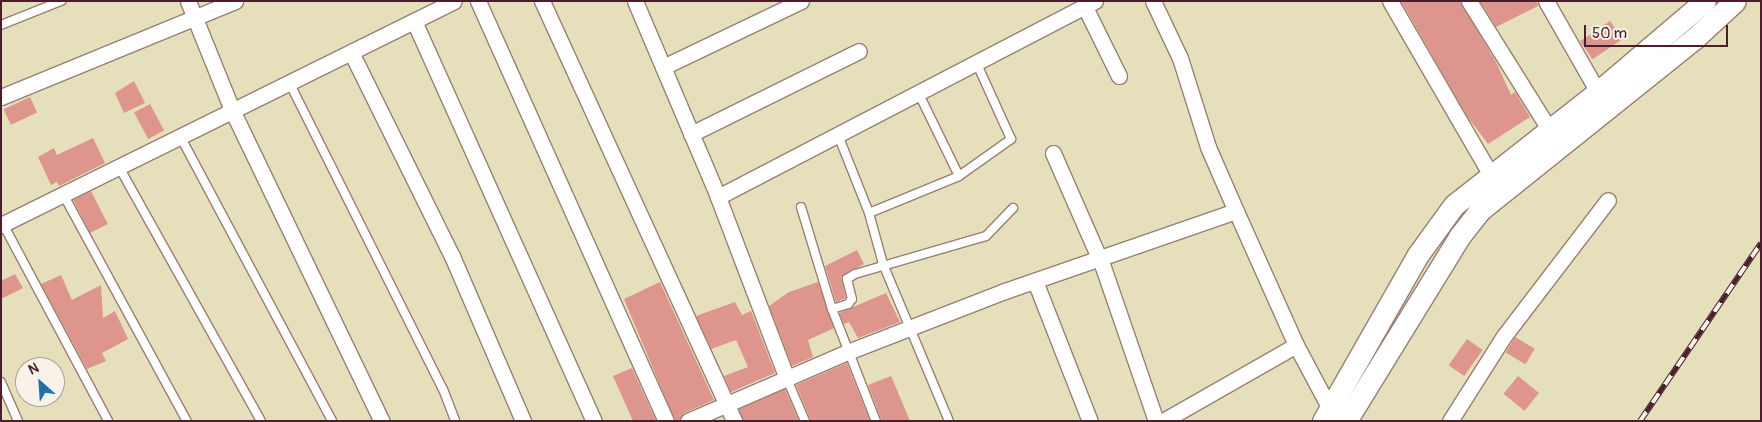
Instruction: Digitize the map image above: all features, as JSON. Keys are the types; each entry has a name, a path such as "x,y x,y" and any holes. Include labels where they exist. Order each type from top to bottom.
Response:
{"street":[{"path":"188,1 232,110 382,421"},
{"path":"1,97 235,1"},
{"path":"2,225 454,1"},
{"path":"478,1 666,421"},
{"path":"542,1 734,421"},
{"path":"635,1 718,197 787,379"},
{"path":"663,67 801,1"},
{"path":"1153,1 1180,58 1208,147 1296,345 1333,417 1479,211 1496,183 1549,129 1602,99 1695,38 1735,1"},
{"path":"1390,1 1496,183"},
{"path":"1468,1 1549,129"},
{"path":"1546,1 1602,99"},
{"path":"1496,183 1602,99 1705,1"},
{"path":"718,197 1090,4 1119,76"},
{"path":"414,21 594,421"},
{"path":"691,134 859,51"},
{"path":"351,52 452,256 523,421"},
{"path":"1053,153 1098,260 1156,421"},
{"path":"1450,421 1504,336 1608,200"},
{"path":"688,421 850,351 909,328 1236,211"},
{"path":"1036,281 1090,421"},
{"path":"1163,421 1296,345"}],"lane":[{"path":"1,25 61,1"},
{"path":"869,213 958,176 1011,139 976,62"},
{"path":"289,82 444,389 455,421"},
{"path":"918,92 958,176"},
{"path":"838,135 869,213 883,264 949,421"},
{"path":"180,136 332,421"},
{"path":"118,167 261,421"},
{"path":"63,194 187,421"},
{"path":"801,207 832,309 876,421"},
{"path":"832,309 848,304 852,298 847,279 883,264 986,236 1013,208"},
{"path":"2,225 108,421"},
{"path":"787,379 805,421"},
{"path":"1,382 18,421"}],"building":[{"path":"1401,1 1460,1 1496,62 1511,95 1515,92 1530,117 1488,144 1467,116"},
{"path":"1480,1 1537,1 1538,6 1496,27"},
{"path":"1610,21 1622,39 1592,59 1580,41"},
{"path":"134,81 145,103 124,113 115,93"},
{"path":"30,97 37,112 11,125 4,109"},
{"path":"150,104 164,130 148,139 134,112"},
{"path":"93,138 105,163 59,186 57,182 51,185 38,157 54,148 57,155"},
{"path":"91,191 108,224 90,233 73,200"},
{"path":"857,250 864,264 841,277 846,298 836,302 825,266"},
{"path":"15,274 23,288 1,299 1,281"},
{"path":"61,275 72,300 101,285 103,318 115,311 128,339 102,353 106,361 87,369 41,284"},
{"path":"660,282 714,400 684,413 679,421 675,421 624,299"},
{"path":"818,282 834,328 808,340 813,357 792,366 769,306 789,292"},
{"path":"886,293 900,322 858,338 849,322 844,324 839,313"},
{"path":"735,302 742,315 751,311 775,373 731,392 724,376 748,367 736,340 711,349 696,316"},
{"path":"1515,337 1535,349 1525,364 1506,352"},
{"path":"1467,339 1483,350 1464,376 1449,365"},
{"path":"847,363 870,421 811,421 796,385"},
{"path":"632,368 656,421 633,421 613,376"},
{"path":"891,376 910,421 882,421 868,385"},
{"path":"1518,376 1539,393 1525,411 1504,394"},
{"path":"785,389 799,421 743,421 739,409"}],"railway":[{"path":"1640,421 1761,243"}]}
